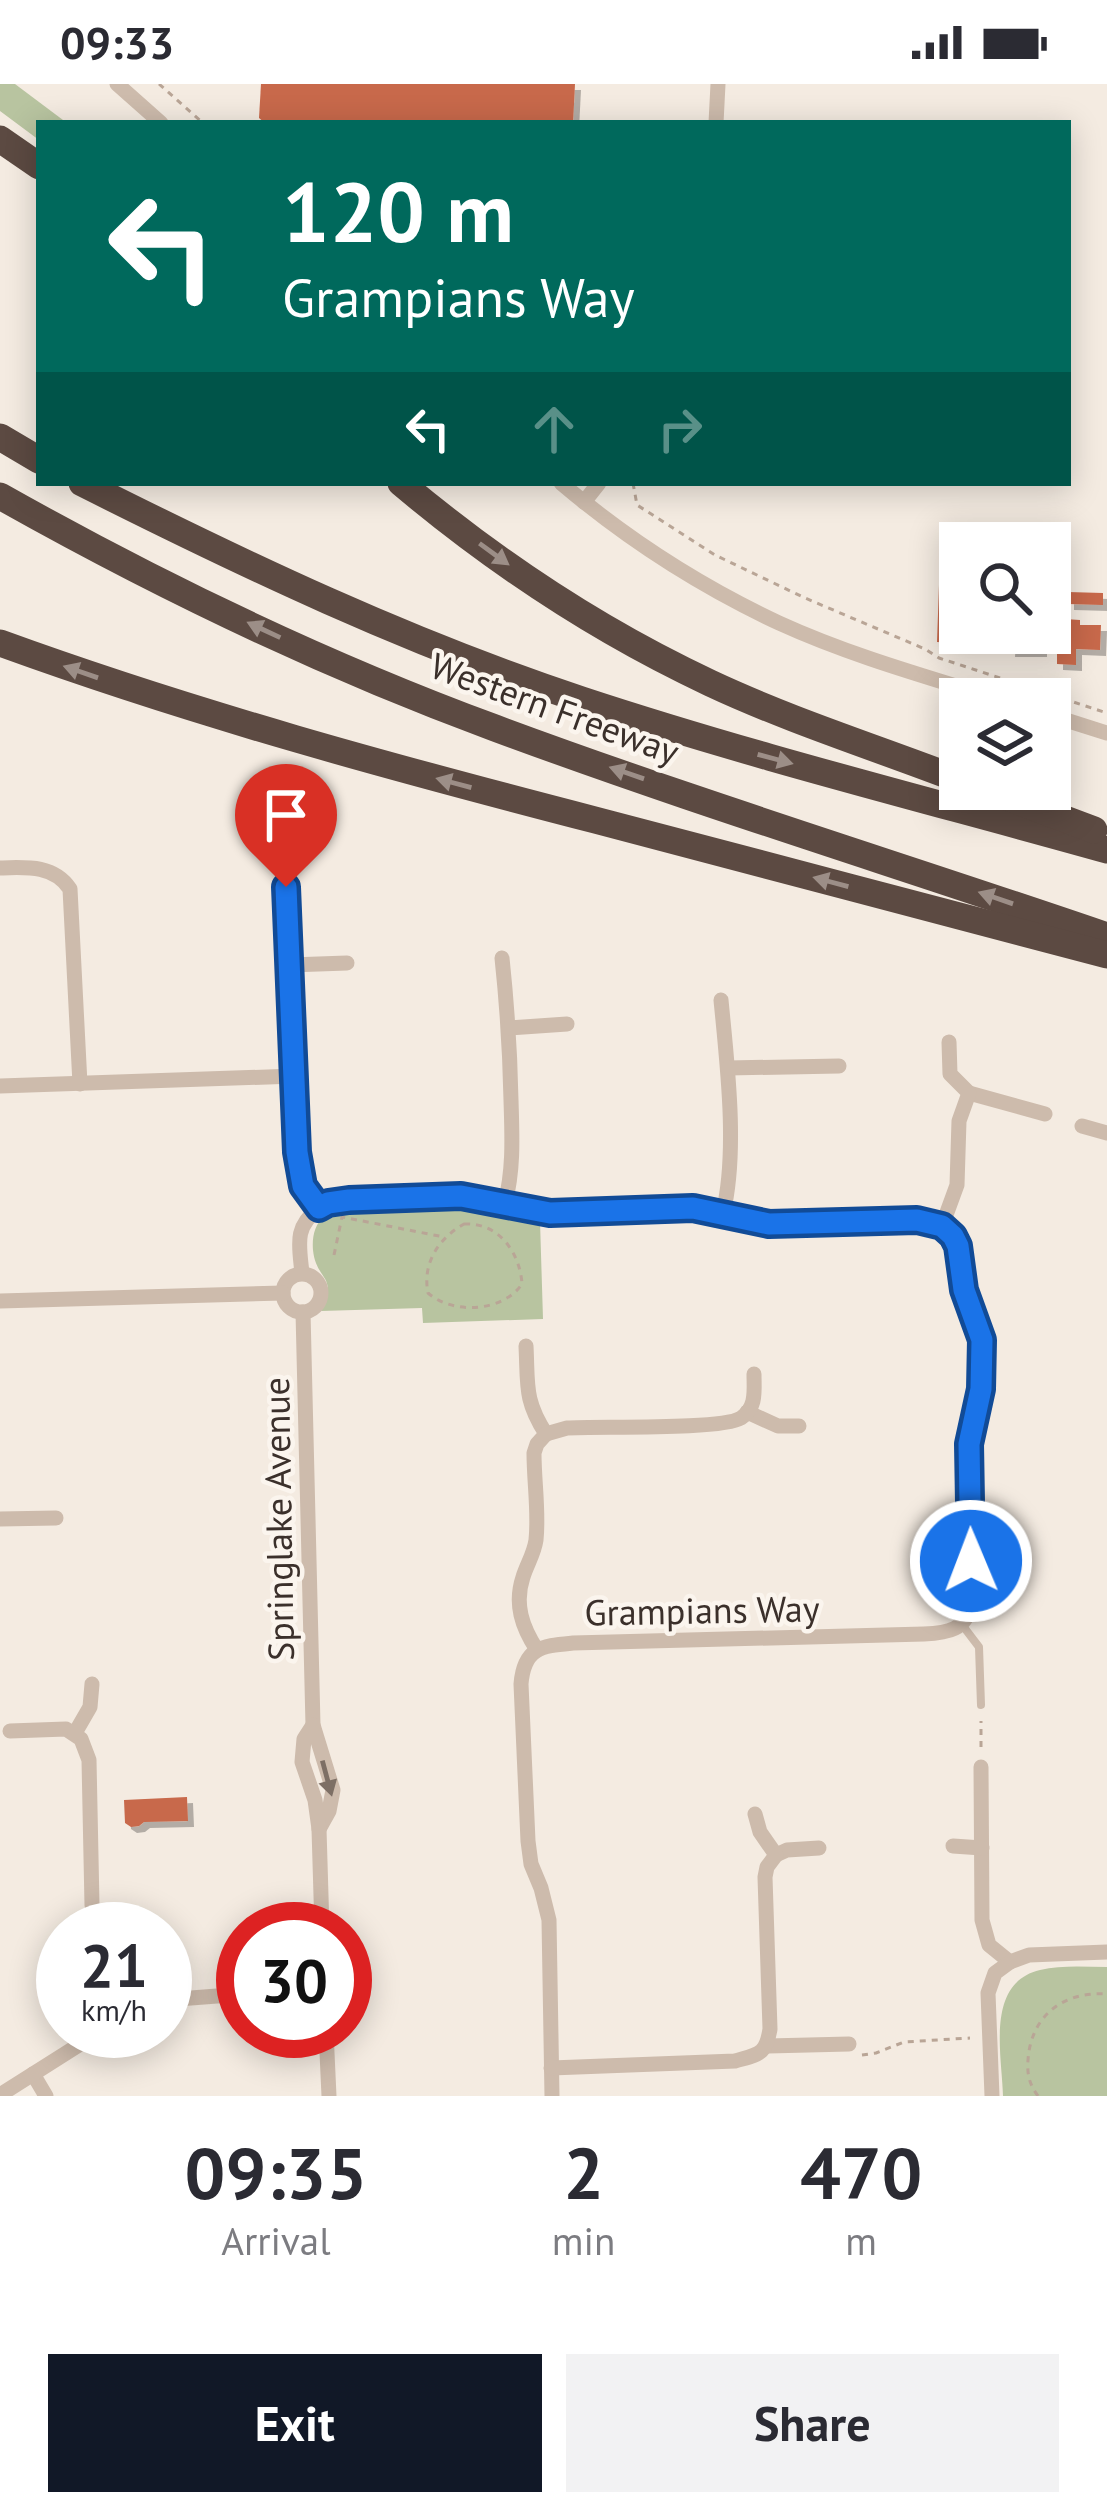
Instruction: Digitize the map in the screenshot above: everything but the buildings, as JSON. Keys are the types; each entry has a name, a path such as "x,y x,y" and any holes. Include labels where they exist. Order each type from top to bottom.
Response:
{"highway":[{"path":"0,139 36,164"},
{"path":"0,437 36,458"},
{"name":"Western Freeway","path":"88,486 323,600 579,699 739,749 1107,850"},
{"path":"405,486 509,566 648,652 734,693 939,771"},
{"name":"Western Freeway","path":"0,496 113,559 318,655 492,727 1107,936"},
{"path":"0,643 255,728 409,772 1107,955"},
{"path":"1041,810 1107,835"}],"street":[{"path":"117,84 157,120"},
{"path":"716,120 718,84"},
{"path":"565,486 667,563 779,622 829,644 939,680"},
{"path":"584,502 597,486"},
{"path":"1071,722 1107,734"},
{"path":"0,868 52,872 70,890 80,1084"},
{"path":"286,887 299,1173 319,1208"},
{"path":"502,958 509,1028 512,1174 505,1203"},
{"path":"290,965 347,964"},
{"path":"721,1000 728,1068 729,1168 724,1213"},
{"path":"509,1028 567,1024"},
{"path":"949,1042 950,1074 969,1093 1045,1114"},
{"path":"728,1068 839,1066"},
{"path":"0,1086 295,1076"},
{"path":"942,1226 958,1185 959,1121 969,1093"},
{"path":"1082,1126 1107,1132"},
{"path":"302,1274 299,1234 305,1219 328,1203 349,1200 461,1196 550,1213 682,1207 769,1224 917,1220 942,1226 958,1246 964,1290 982,1340 981,1389 969,1444 971,1604 962,1624"},
{"path":"302,1274 318,1281 322,1292 319,1304 303,1312 287,1305 283,1293 288,1280 302,1274"},
{"path":"0,1300 283,1293"},
{"name":"Springlake Avenue","path":"303,1312 313,1725 304,1738 302,1762 319,1829 321,1902"},
{"path":"526,1346 531,1410 546,1434"},
{"path":"537,1650 521,1618 519,1596 536,1540 537,1444 546,1434 568,1427 734,1421 747,1412 754,1395 754,1374"},
{"path":"747,1412 778,1426 799,1426"},
{"path":"0,1519 56,1518"},
{"name":"Grampians Way","path":"552,2096 549,1920 528,1841 521,1684 525,1662 537,1650 573,1643 942,1633 962,1624"},
{"path":"75,1733 90,1707 92,1684"},
{"path":"10,1731 59,1728 75,1733 86,1745 92,1902"},
{"path":"981,1767 982,1920 989,1945 1010,1962"},
{"path":"755,1814 760,1832 776,1855"},
{"path":"953,1846 982,1848"},
{"path":"551,2068 735,2060 760,2054 768,2046 770,2029 767,1867 787,1850 820,1848"},
{"path":"992,2096 988,1993 995,1973 1029,1955 1107,1952"},
{"path":"768,2046 852,2049"},
{"path":"0,2095 58,2058"},
{"path":"327,2058 328,2096"},
{"path":"33,2074 46,2096"}],"lane":[{"path":"962,1624 979,1647 981,1706"}],"path":[{"path":"159,84 200,120"},
{"path":"634,486 637,505 715,555 939,658 1107,713"},
{"path":"334,1255 343,1217 446,1238"},
{"path":"471,1223 500,1236 520,1268 520,1290 488,1305 436,1300 428,1293 426,1279 431,1257 446,1238 471,1223"},
{"path":"981,1706 981,1767"},
{"path":"1038,2096 1030,2085 1027,2066 1034,2031 1045,2014 1067,1999 1107,1994"},
{"path":"852,2049 876,2053 904,2042 972,2038"}],"green space":[{"path":"0,84 15,84 63,120 36,120 36,138 0,111"},
{"path":"477,1205 540,1221 543,1319 423,1323 422,1308 321,1311 328,1291 313,1241 325,1216 374,1207"},
{"path":"1107,1967 1107,2096 1003,2096 1000,2022 1011,1989 1040,1970"}],"route":[{"path":"286,887 299,1173 319,1208 349,1200 461,1196 550,1213 693,1208 786,1225 917,1220 942,1226 953,1236 962,1259 964,1290 982,1340 981,1389 969,1444 971,1561"}]}
